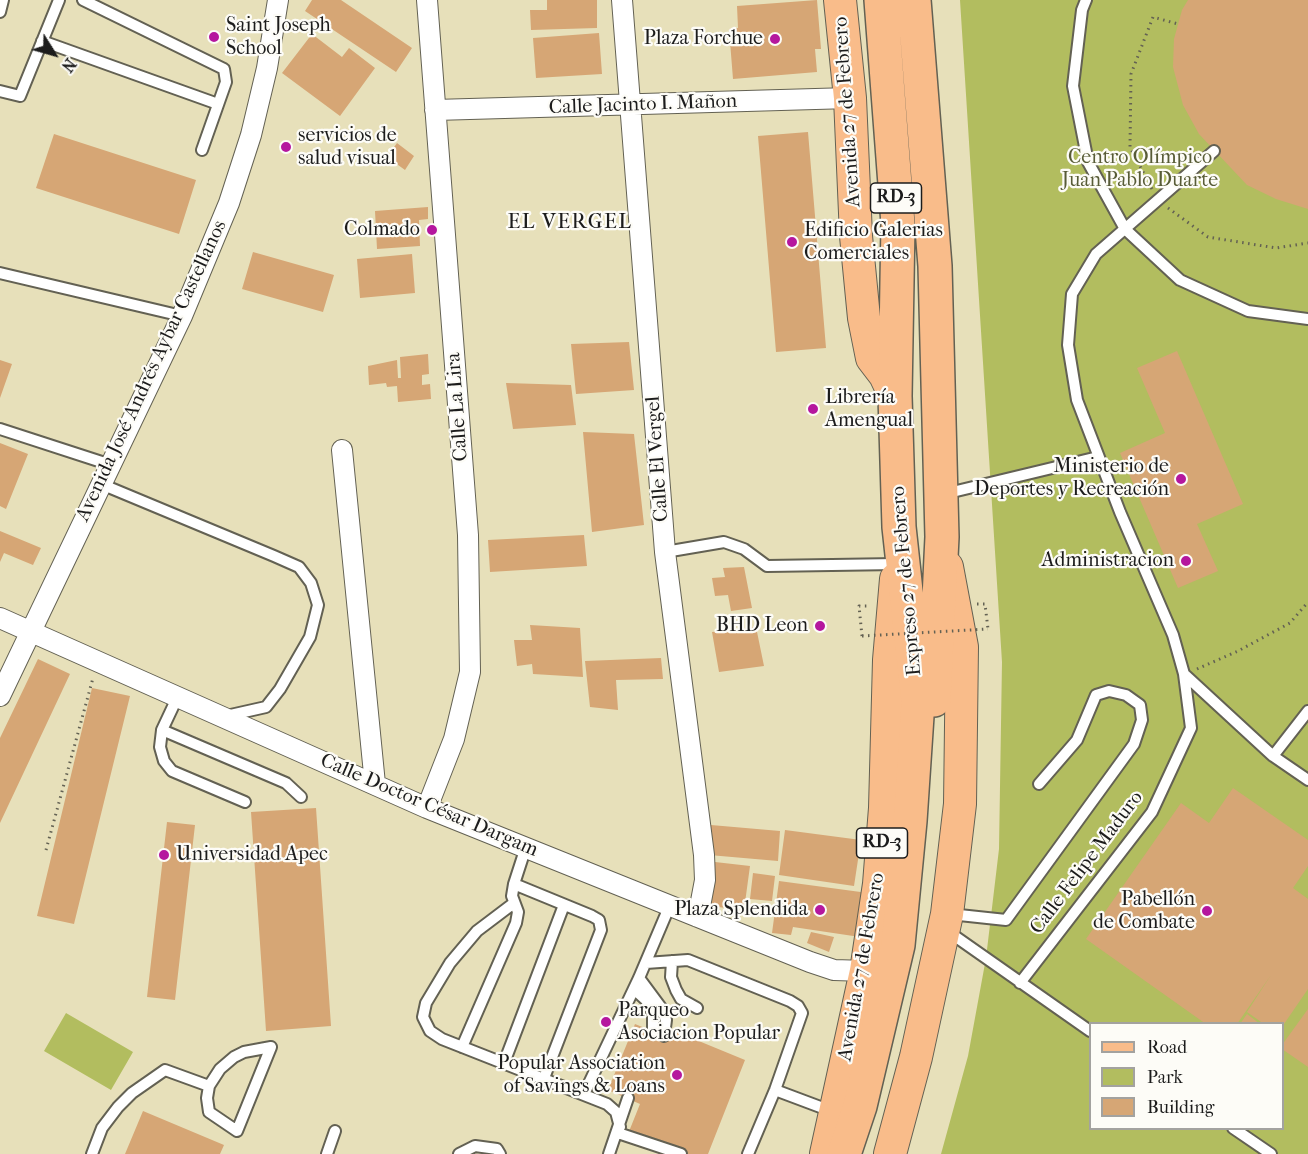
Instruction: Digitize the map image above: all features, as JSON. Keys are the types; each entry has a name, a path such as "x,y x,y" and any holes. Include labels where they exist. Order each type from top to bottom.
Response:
{"highway":[{"path":"861,0 890,386"},
{"name":"Expreso 27 de Febrero","path":"844,1154 860,1106 898,945 910,821 918,701 899,527 890,386 898,224 881,0"},
{"name":"Expreso 27 de Febrero","path":"867,1154 911,967 932,796 942,537 935,266 915,0"}],"main road":[{"name":"Avenida 27 de Febrero","path":"840,0 850,98 856,236 864,318 872,358 890,386"},
{"name":"Avenida 27 de Febrero","path":"826,1154 866,970 879,884 885,808 889,660 899,527"},
{"name":"RD-3","path":"890,1154 916,1057 945,921 960,804 962,647 942,537"}],"street":[{"name":"Avenida José Andrés Aybar Castellanos","path":"0,696 182,316 229,203 251,135 267,68 278,0"},
{"name":"Calle La Lira","path":"427,0 468,535 470,672 454,739 427,808"},
{"name":"Calle El Vergel","path":"622,0 665,552 704,855 705,880 698,917"},
{"name":"Calle Jacinto I. Mañon","path":"435,110 850,98"},
{"path":"342,450 375,784"},
{"name":"Calle Doctor César Dargam","path":"0,618 427,808 834,970 866,970"}],"lane":[{"path":"0,12 3,0"},
{"path":"0,91 20,96 59,0"},
{"path":"83,0 224,69 226,82 202,150"},
{"path":"1086,0 1082,10 1072,86 1088,162 1125,229 1180,280 1248,311 1308,319"},
{"path":"42,41 218,104"},
{"name":"Calle Felipe Maduro","path":"1020,983 1152,812 1191,728 1184,674 1173,635 1098,457 1077,400 1068,345 1072,294 1096,254 1214,151"},
{"path":"0,273 182,316"},
{"path":"0,429 111,465"},
{"path":"940,495 1098,457"},
{"path":"102,484 299,567 311,583 318,605 310,637 280,689 266,707 223,716"},
{"path":"665,552 724,542 744,549 767,566 897,564"},
{"path":"1184,674 1273,756 1308,780"},
{"path":"945,921 1006,920 1134,744 1142,720 1140,705 1125,695 1109,691 1096,695 1077,740 1039,784"},
{"path":"178,696 162,730 159,747 164,761 172,771 245,802"},
{"path":"1273,756 1308,711"},
{"path":"162,730 286,783 301,797"},
{"path":"462,1047 516,923 518,912 514,903 514,884 526,847"},
{"path":"514,884 599,920 601,930 544,1078"},
{"path":"514,903 477,931 450,963 426,1003 423,1017 430,1031 442,1039 607,1104 616,1112 619,1130"},
{"path":"504,1063 564,905"},
{"path":"584,1094 646,963 670,905"},
{"path":"945,921 1020,983 1089,1030"},
{"path":"646,963 688,960 798,1006 802,1013 800,1025 776,1090 748,1154"},
{"path":"672,961 672,977 676,990 681,999 697,1008"},
{"path":"639,978 662,1009 666,1020 664,1036"},
{"path":"634,989 646,1000 653,1014 653,1031"},
{"path":"271,1047 237,1131 209,1112 207,1098 209,1086 220,1069 234,1057 244,1052 271,1047"},
{"path":"92,1154 102,1128 118,1107 132,1093 165,1070 209,1086"},
{"path":"776,1090 836,1113"},
{"path":"609,1154 628,1098"},
{"path":"619,1130 681,1154"},
{"path":"1236,1130 1271,1154"},
{"path":"327,1154 335,1131"},
{"path":"459,1154 475,1146 483,1146 496,1149 500,1154"}],"path":[{"path":"1178,24 1153,17 1131,74 1130,147 1158,201 1208,237 1276,248 1308,243"},
{"path":"1184,674 1238,651 1290,622 1308,602"},
{"path":"859,606 862,636 988,629 985,604"},
{"path":"46,850 98,660"}],"green space":[{"name":"Centro Olímpico Juan Pablo Duarte","path":"960,0 1308,0 1308,1154 941,1154 968,1056 986,958 999,849 1002,662"},
{"path":"66,1013 133,1052 111,1090 44,1051"}],"building":[{"path":"312,0 341,0 412,48 396,72 305,11"},
{"path":"547,0 597,0 597,28 531,30 530,10 547,10"},
{"name":"Plaza Forchue","path":"817,0 821,49 815,49 817,72 733,79 729,29 738,28 737,6"},
{"path":"1188,0 1308,0 1308,209 1276,199 1247,185 1199,134 1183,105 1173,67 1174,39 1182,10"},
{"path":"599,33 602,74 536,78 533,38"},
{"path":"312,34 342,57 349,48 375,68 340,116 282,73"},
{"name":"Edificio Galerias Comerciales","path":"808,132 826,348 776,352 758,136"},
{"path":"54,134 196,180 179,234 36,188"},
{"path":"397,143 414,156 405,170 387,157"},
{"path":"428,207 428,219 419,220 420,246 377,249 375,211"},
{"path":"253,252 334,275 323,312 242,289"},
{"path":"412,254 415,293 360,298 357,259"},
{"path":"629,342 634,390 576,394 571,344"},
{"name":"Ministerio de Deportes y Recreación","path":"1177,351 1243,504 1197,524 1218,571 1178,588 1120,453 1165,433 1137,368"},
{"path":"428,354 429,374 422,375 422,385 430,384 431,399 398,402 397,386 387,387 386,383 369,385 368,366 397,360 398,378 401,378 400,357"},
{"path":"0,360 12,364 0,398"},
{"path":"506,383 571,385 576,425 513,429"},
{"path":"583,432 634,434 644,525 592,532"},
{"path":"0,443 28,454 6,509 0,506"},
{"path":"0,531 41,548 33,565 4,553 0,562"},
{"path":"584,535 587,566 490,572 488,540"},
{"path":"744,567 752,608 731,611 728,595 715,596 712,578 725,577 723,568"},
{"path":"530,625 580,628 583,677 533,674 532,664 517,666 514,640 532,640"},
{"path":"756,627 764,666 719,672 712,632"},
{"path":"661,658 663,679 616,680 618,710 590,707 585,661"},
{"path":"38,659 70,674 0,823 0,738"},
{"path":"92,688 130,696 74,924 37,916"},
{"name":"Pabellón de Combate","path":"1233,788 1308,840 1308,866 1293,888 1308,899 1308,989 1284,1024 1284,1022 1261,1022 1247,1012 1271,975 1238,1022 1203,1022 1086,939 1181,803 1209,823"},
{"path":"316,808 331,1026 266,1031 251,812"},
{"path":"167,822 195,825 175,1000 147,997"},
{"path":"711,825 780,831 778,861 709,855"},
{"path":"785,830 861,840 854,886 779,875"},
{"path":"715,862 750,866 744,910 709,906"},
{"path":"753,873 775,876 772,901 750,899"},
{"name":"Plaza Splendida","path":"779,881 868,893 860,937 793,927 791,935 772,933"},
{"name":"Plaza Splendida","path":"811,932 834,937 829,952 807,943"},
{"path":"1308,1009 1308,1067 1284,1050 1284,1042"},
{"path":"1247,1014 1257,1022 1241,1022"},
{"name":"Popular Association of Savings & Loans","path":"635,1024 669,1038 672,1030 745,1060 708,1154 685,1154 628,1134 640,1104 608,1090"},
{"path":"143,1111 224,1145 220,1154 125,1154"}],"place":[{"name":"Saint Joseph School","path":"214,37"},
{"name":"Plaza Forchue","path":"775,39"},
{"name":"servicios de salud visual","path":"286,147"},
{"name":"Colmado","path":"432,230"},
{"name":"Edificio Galerias Comerciales","path":"792,242"},
{"name":"Librería Amengual","path":"813,409"},
{"name":"Ministerio de Deportes y Recreación","path":"1181,479"},
{"name":"Administracion","path":"1186,561"},
{"name":"BHD Leon","path":"820,626"},
{"name":"Universidad Apec","path":"164,855"},
{"name":"Plaza Splendida","path":"820,910"},
{"name":"Pabellón de Combate","path":"1207,911"},
{"name":"Parqueo Asociacion Popular","path":"606,1022"},
{"name":"Popular Association of Savings & Loans","path":"677,1075"}],"district":[{"name":"EL VERGEL","path":"570,223"}]}
